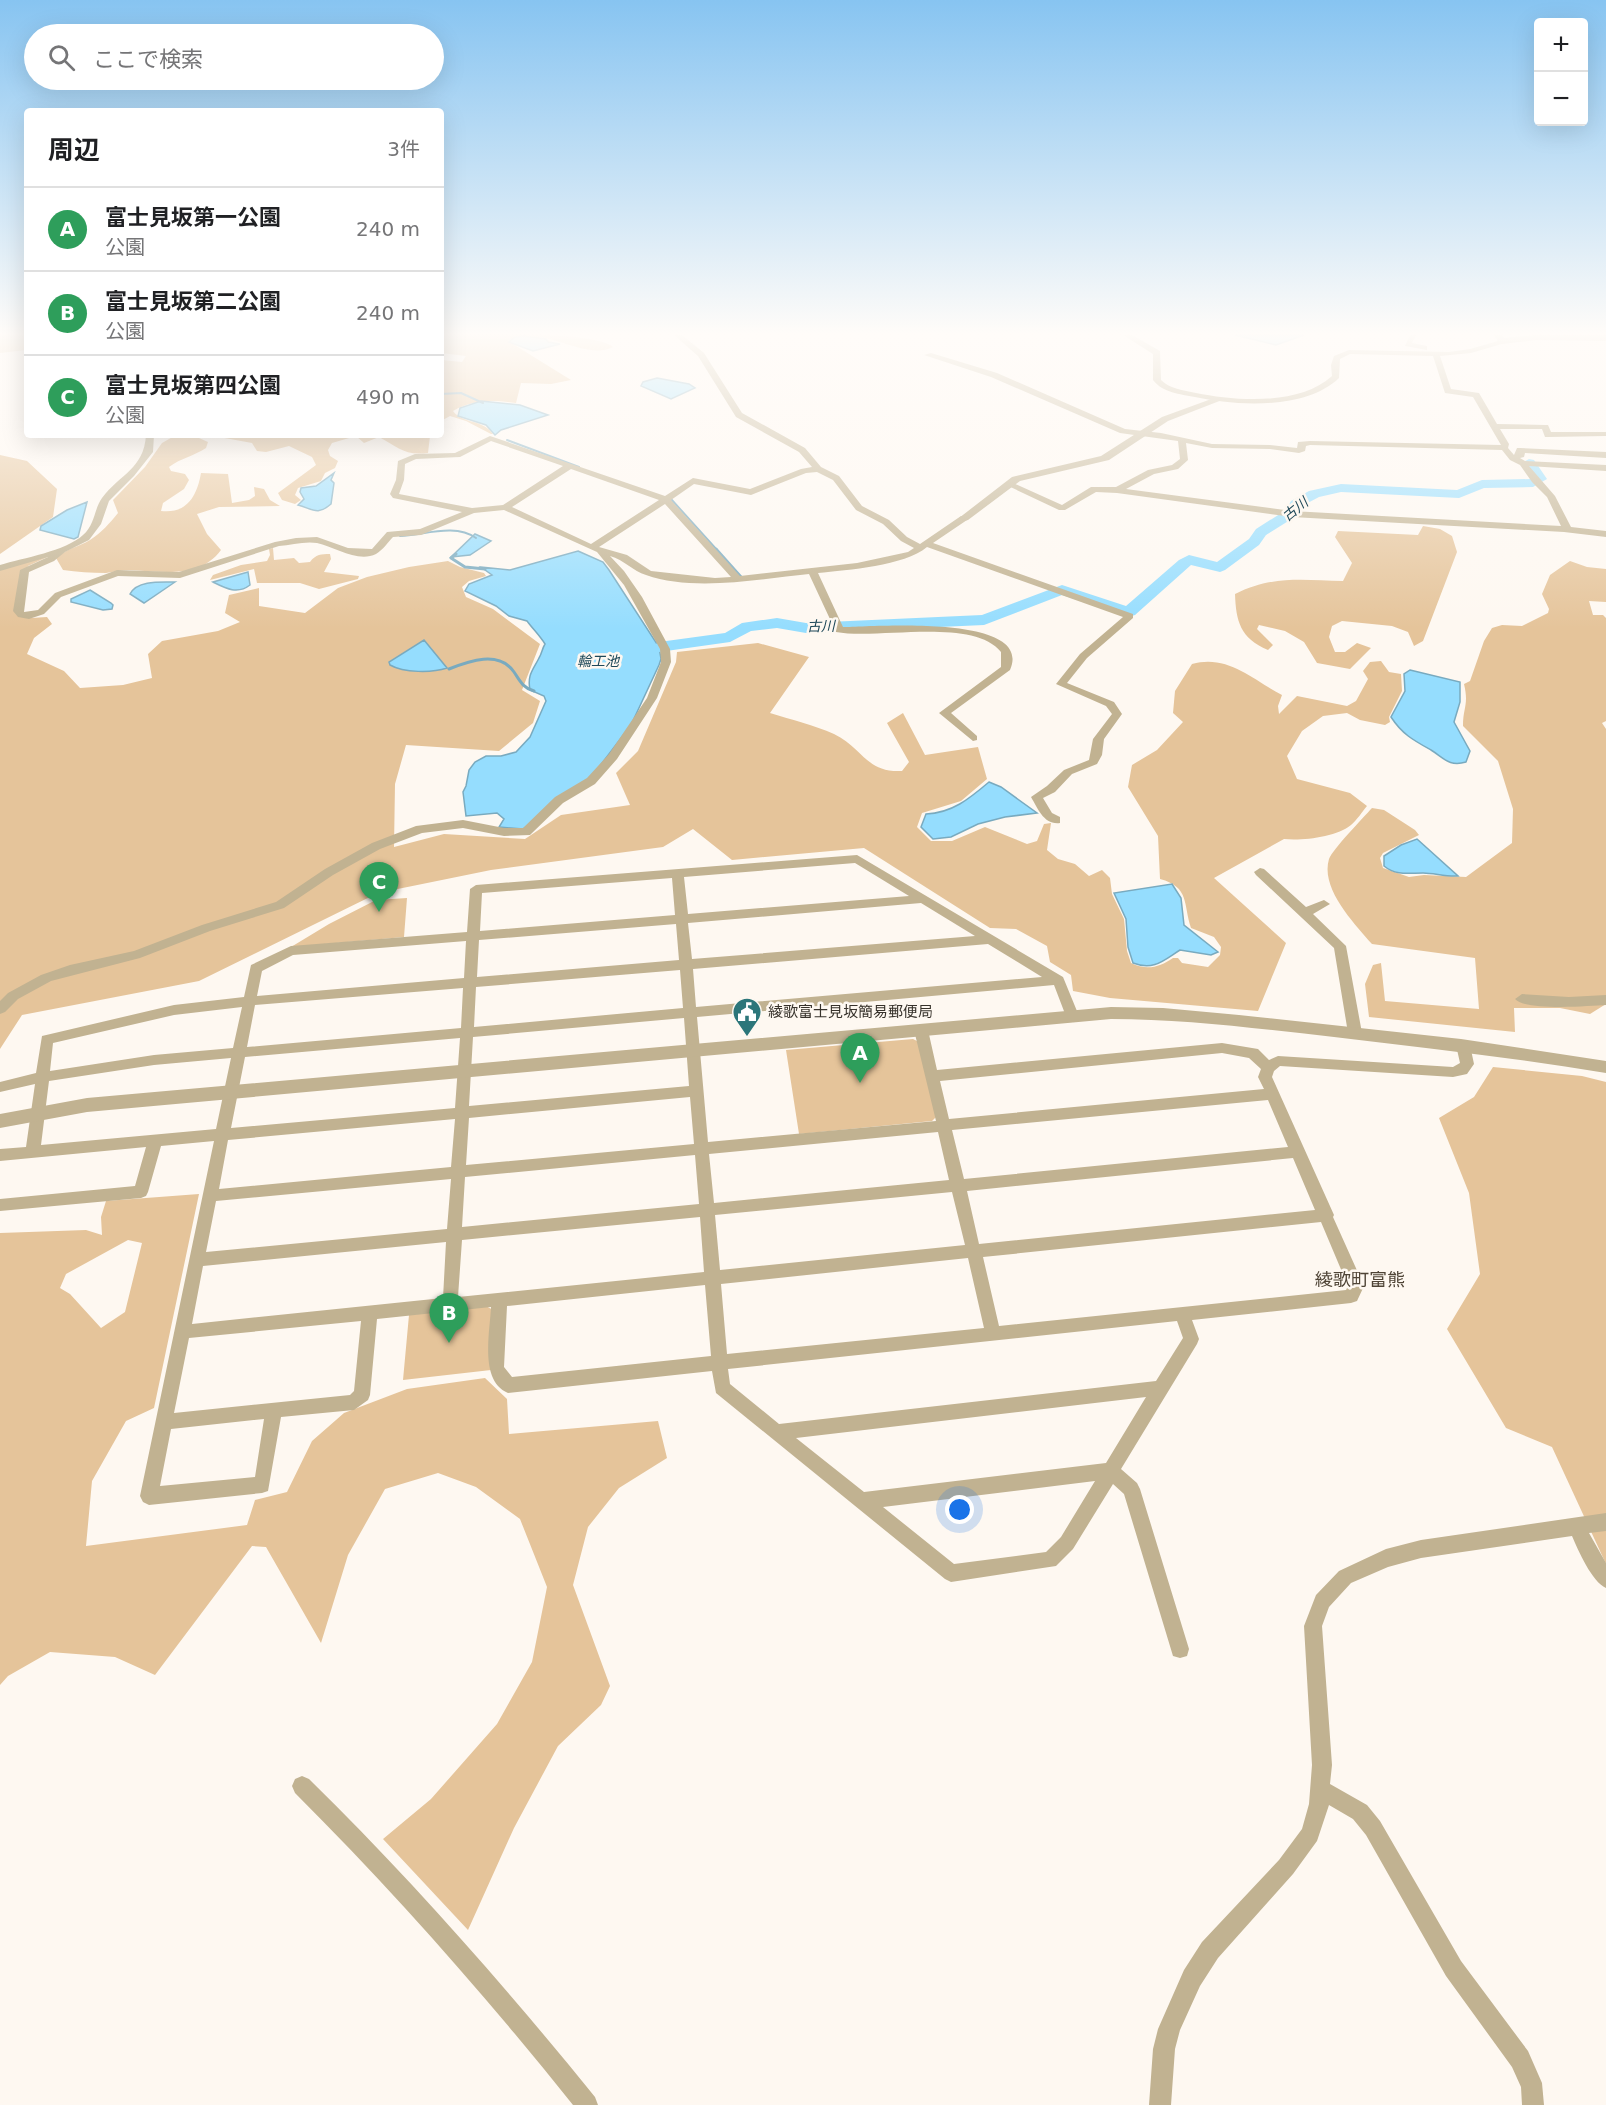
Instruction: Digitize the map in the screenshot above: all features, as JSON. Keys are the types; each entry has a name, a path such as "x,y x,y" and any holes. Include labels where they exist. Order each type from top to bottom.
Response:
{"street":[{"path":"772,433 802,450 818,469 836,478 859,508 886,522 904,539 1130,616 1079,659 1061,684 1110,704 1117,714 1104,730 1098,743 1098,754 1093,762 1068,772 1051,789 1037,797 1048,816 1056,820"},
{"path":"505,507 596,549 624,557 648,573 704,581 738,579 873,562 910,554 1020,477 1105,458 1143,433"},
{"path":"1144,433 1220,447 1270,447 1299,451 1302,449 1301,444 1310,443 1504,448"},
{"path":"1499,433 1505,444 1504,448 1513,458 1528,464 1606,468"},
{"path":"1547,433 1606,434"},
{"path":"0,568 62,550 80,543 90,535 97,524 105,500 132,474 149,452 150,438"},
{"path":"570,466 505,507 472,511 394,494 400,480 401,463 415,457 457,455 490,438 665,499 738,579"},
{"path":"1117,490 1151,472 1175,467 1184,460 1182,441"},
{"path":"1513,458 1521,455 1520,450 1606,456"},
{"path":"1528,464 1537,482 1551,496 1567,529"},
{"path":"596,549 693,481 751,492 804,471 818,469"},
{"path":"1008,484 1062,508 1094,489 1117,490 1289,514 1567,529 1606,534"},
{"path":"62,550 51,559 25,570 18,611 21,615 29,616 40,612 58,595 117,573 180,575 278,544 296,541 317,540 347,551 369,553 375,551 390,534 421,532 472,511"},
{"path":"0,1009 13,996 46,978 69,970 136,955 206,928 280,905 329,872 376,846 420,829 463,824 518,834 526,832 559,800 591,782 632,733 662,674 667,659 664,646 626,581 596,549"},
{"path":"812,570 839,630 959,630 971,632 1001,645 1008,652 1009,661 1006,669 944,713 973,738"},
{"path":"450,1304 476,889 857,859 1058,980 1072,1016"},
{"path":"1260,872 1340,946 1355,1033"},
{"path":"678,873 722,1388 951,1573 1050,1560 1067,1543 1191,1339 1182,1313"},
{"path":"274,1409 262,1485 148,1496 256,969 291,951 923,898"},
{"path":"1305,913 1324,904"},
{"path":"33,1151 47,1041 113,1023 174,1010 249,1001 992,939"},
{"path":"0,1087 43,1077 154,1060 238,1051 1058,980"},
{"path":"1522,999 1569,1002 1606,1000"},
{"path":"0,1121 87,1105 1072,1016 1157,1012 1463,1045 1606,1067"},
{"path":"921,1030 993,1333"},
{"path":"499,1299 495,1369 508,1385 1351,1296 1356,1286 1265,1077 1268,1068 1278,1061 1453,1072 1462,1070 1467,1064 1463,1045"},
{"path":"932,1076 1222,1048 1253,1053 1268,1068"},
{"path":"0,1155 698,1091"},
{"path":"209,1196 1273,1094"},
{"path":"0,1204 141,1192 155,1140"},
{"path":"196,1260 1299,1152"},
{"path":"181,1332 1327,1215"},
{"path":"163,1422 354,1402 362,1395 370,1312"},
{"path":"776,1432 1161,1388"},
{"path":"862,1501 1111,1470"},
{"path":"1111,1470 1131,1489 1180,1649"},
{"path":"1160,2105 1164,2049 1169,2029 1192,1978 1210,1950 1286,1867 1310,1834 1319,1804 1322,1765 1313,1626 1322,1601 1345,1577 1386,1558 1421,1549 1606,1522"},
{"path":"1578,1527 1586,1547 1606,1579"},
{"path":"302,1786 354,1836 438,1930 587,2105"},
{"path":"1320,1789 1360,1812 1372,1828 1445,1956 1467,1990 1511,2044 1527,2071 1534,2095 1533,2105"}],"shaded area":[{"path":"171,438 199,438 208,442 206,448 169,467 171,471 185,474 189,480 184,489 163,503 161,511 178,510 189,502 197,489 201,473 228,474 232,503 249,500 255,496 254,487 264,489 270,500 280,506 219,507 197,514 207,534 221,550 212,560 190,570 166,572 126,570 106,573 63,570 56,558 90,540 105,528 118,513 113,500 145,467 162,443"},
{"path":"224,438 349,438 332,443 328,450 330,456 338,461 335,468 325,473 321,481 298,488 295,495 301,500 295,504 282,500 278,493 316,465 312,457 289,446 266,452 257,451 252,443"},
{"path":"358,438 376,438 364,443"},
{"path":"381,438 430,438 428,453 407,452"},
{"path":"0,455 27,461 57,489 53,517 0,554"},
{"path":"1423,526 1440,529 1452,536 1457,552 1423,641 1414,646 1408,632 1392,626 1342,621 1332,626 1329,637 1335,652 1345,652 1357,643 1371,648 1350,669 1317,663 1304,642 1285,631 1259,625 1257,629 1273,645 1268,650 1251,640 1241,628 1235,594 1275,581 1343,581 1352,563 1335,537 1338,531 1418,535"},
{"path":"273,548 274,560 294,558 299,563 310,562 319,555 330,554 331,559 324,572 359,576 358,579 319,589 300,583 257,583 254,569 210,580 213,575 241,565 267,561 270,555 269,549"},
{"path":"54,554 28,566 15,611 31,618 47,617 52,624 34,638 27,654 64,671 80,688 123,685 152,678 148,654 162,641 218,631 240,622 225,613 229,595 259,588 259,606 305,613 338,588 367,577 409,567 448,561 460,567 484,573 486,576 469,581 462,587 466,597 493,609 540,644 522,690 540,701 533,723 499,751 406,745 395,784 394,847 444,834 525,839 561,815 630,805 616,773 638,751 676,662 677,652 758,643 809,657 770,713 834,734 872,764 890,771 902,771 909,762 887,723 903,713 925,755 978,747 987,779 961,801 922,813 917,827 931,841 952,841 985,827 1027,844 1037,841 1044,824 1051,823 1047,850 1058,859 1075,864 1089,876 1102,870 1110,878 1112,894 1124,919 1127,951 1131,963 1142,967 1158,966 1173,958 1178,958 1182,963 1208,967 1220,955 1221,947 1214,937 1191,928 1181,892 1170,882 1160,879 1158,836 1128,787 1132,765 1157,750 1183,722 1173,713 1175,691 1192,664 1217,663 1240,670 1282,695 1278,706 1279,714 1297,696 1347,706 1356,701 1368,679 1363,671 1370,662 1381,661 1389,672 1401,674 1402,691 1389,717 1390,722 1385,725 1360,720 1347,713 1323,716 1302,731 1287,756 1297,779 1350,793 1367,806 1353,823 1337,833 1309,839 1284,839 1214,878 1286,943 1258,1011 1110,998 1073,991 1071,975 1050,962 1047,946 1016,929 990,928 864,848 732,860 693,829 663,847 491,870 378,893 199,981 22,1015 0,1049 0,570"},
{"path":"1570,561 1587,567 1606,569 1606,602 1589,601 1593,615 1603,615 1606,618 1606,721 1602,723 1606,729 1606,1004 1590,1014 1560,1008 1514,1008 1515,1032 1369,1017 1365,984 1373,965 1381,963 1385,1001 1479,1009 1475,958 1372,944 1334,894 1328,870 1329,859 1372,808 1384,810 1419,835 1383,853 1380,858 1383,868 1409,877 1424,875 1466,877 1512,843 1513,809 1498,761 1463,726 1466,702 1464,684 1470,681 1484,641 1492,628 1502,625 1522,626 1548,613 1549,609 1542,594 1550,575"},
{"path":"407,898 404,937 291,947 376,900"},
{"path":"913,1039 919,1042 937,1116 932,1121 799,1134 786,1050"},
{"path":"1493,1067 1582,1076 1606,1082 1606,1564 1552,1447 1506,1428 1447,1329 1480,1274 1469,1193 1439,1118 1474,1097"},
{"path":"199,1194 154,1408 126,1421 92,1481 86,1546 247,1525 255,1500 287,1492 312,1441 344,1413 407,1389 485,1378 507,1399 509,1434 658,1421 667,1458 619,1488 588,1527 573,1585 610,1686 601,1705 558,1746 514,1828 468,1930 383,1839 431,1799 497,1724 532,1662 547,1587 520,1519 476,1487 438,1473 385,1489 348,1555 321,1643 266,1547 252,1546 155,1675 115,1657 50,1652 8,1676 0,1685 0,1233 86,1230 102,1235 101,1217 106,1201","holes":["128,1240 142,1243 125,1312 101,1328 70,1294 60,1288 66,1274"]},
{"path":"486,1306 493,1310 491,1370 403,1380 409,1315"}],"water":[{"path":"334,473 331,480 334,483 331,504 318,511 298,505 304,499 300,492 301,488 316,486"},
{"path":"87,502 78,537 74,539 40,530 41,526 67,510"},
{"path":"475,534 491,541 470,555 451,557"},
{"name":"輪工池","path":"578,551 603,562 609,570 659,647 661,659 659,665 631,725 590,779 523,829 499,827 504,819 497,813 466,816 463,792 469,770 475,762 486,756 501,756 516,752 530,737 546,701 544,696 530,690 529,685 531,673 545,644 541,638 527,621 509,616 496,606 465,591 469,584 492,575 481,567 510,570"},
{"path":"248,572 250,585 240,590 231,590 213,582"},
{"path":"175,582 144,603 130,594 133,589 144,584"},
{"path":"90,590 111,603 112,609 103,610 71,602 71,599"},
{"path":"424,640 447,668 418,671 403,670 390,665 389,662"},
{"path":"1410,670 1460,682 1460,702 1454,722 1470,751 1466,762 1447,761 1408,736 1391,717 1405,691 1404,674"},
{"path":"989,782 1001,787 1037,813 1005,817 978,824 951,837 933,839 921,827 926,814 952,808"},
{"path":"1417,839 1458,876 1398,873 1384,866 1384,856 1401,845"},
{"path":"1172,884 1181,898 1184,925 1218,952 1211,955 1180,950 1164,961 1153,965 1133,963 1128,947 1126,919 1114,893"}],"waterway":[{"path":"507,440 579,467"},
{"name":"古川","path":"1062,590 1129,612 1184,563 1189,560 1220,567 1254,542 1261,532 1293,512 1296,504 1314,494 1341,488 1459,494 1482,484 1533,483 1540,479 1529,463"},
{"path":"671,499 717,550"},
{"path":"400,536 459,531 476,538"},
{"path":"716,549 741,577"},
{"path":"456,554 451,558 465,567 485,569"},
{"name":"古川","path":"659,647 730,637 738,630 748,626 777,623 806,628 984,620 1055,593"},
{"path":"449,669 483,659 500,661 508,665 524,686 534,691"}],"place":[{"name":"富士見坂第四公園","path":"379,912"},
{"name":"綾歌富士見坂簡易郵便局","path":"747,1038"},
{"name":"富士見坂第一公園","path":"860,1083"},
{"name":"富士見坂第二公園","path":"449,1343"}],"district":[{"name":"綾歌町富熊","path":"1360,1280"}]}
